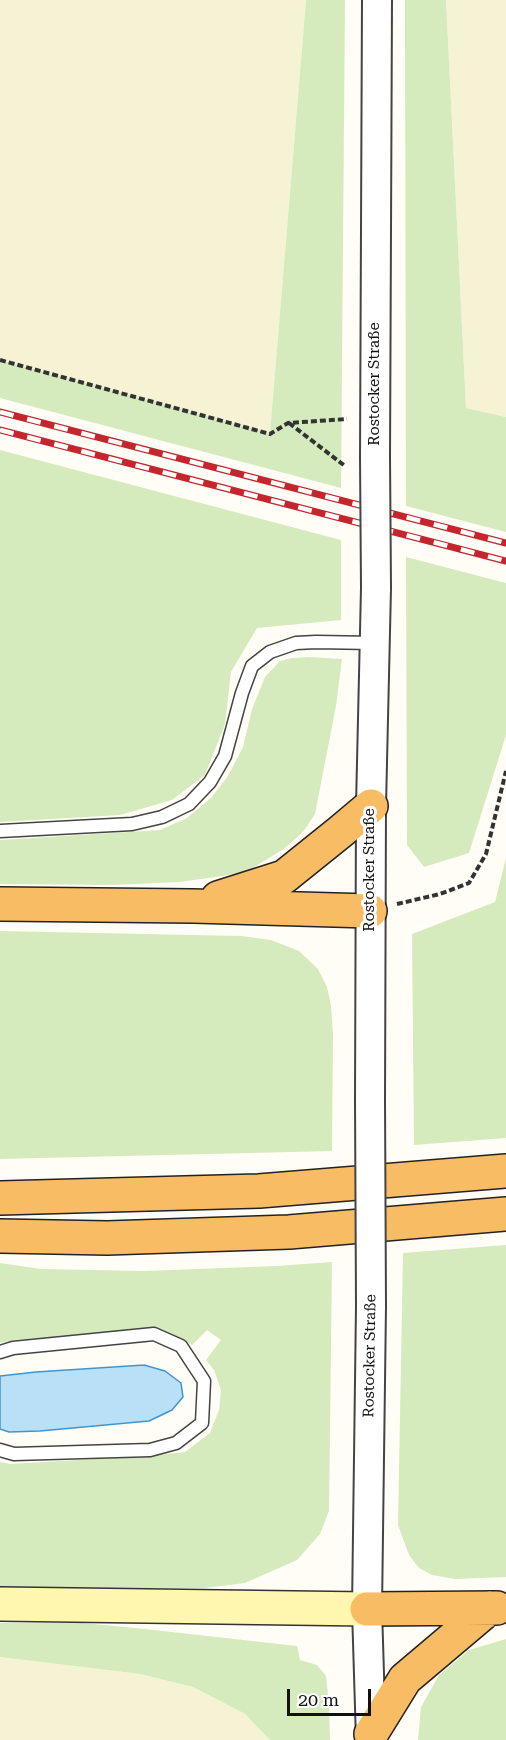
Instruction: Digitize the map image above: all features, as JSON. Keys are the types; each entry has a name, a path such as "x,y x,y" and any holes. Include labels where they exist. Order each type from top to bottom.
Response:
{"highway":[{"path":"193,906 284,877 370,806"},
{"path":"3,905 193,906 370,911"},
{"path":"9,1197 259,1191 506,1171"},
{"path":"0,1236 106,1238 290,1232 506,1214"},
{"path":"367,1609 498,1608"},
{"path":"371,1737 405,1679 498,1608"}],"main road":[{"path":"0,1604 367,1609"}],"street":[{"name":"Rostocker Straße","path":"371,1737 367,1609 371,1306 370,806 376,588 378,0"}],"lane":[{"path":"0,831 132,824 162,817 189,804 210,782 225,756 242,693 252,666 270,652 296,643 374,643"},
{"path":"0,1352 14,1348 154,1334 181,1346 204,1381 202,1423 176,1443 150,1450 14,1454 0,1450"}],"path":[{"path":"0,360 270,434 288,423 348,419"},
{"path":"288,423 345,466"},
{"path":"370,911 441,894 469,883 486,854 506,771"}],"shaded area":[{"path":"0,0 306,0 270,434 0,360"},
{"path":"446,0 506,0 506,417 466,408"},
{"path":"0,1657 140,1674 193,1687 245,1714 270,1740 0,1740"}],"green space":[{"path":"306,0 345,0 341,488 0,398 0,360 270,433"},
{"path":"405,0 446,0 466,408 506,417 506,532 406,506"},
{"path":"0,450 341,540 341,620 257,628 231,672 225,724 205,775 172,800 120,815 0,822"},
{"path":"406,557 506,583 506,735 469,853 424,867 407,845"},
{"path":"309,657 342,659 336,706 315,814 303,832 285,848 248,871 179,882 113,885 0,884 0,840 160,830 187,818 211,798 228,776 243,747 252,709 265,677 280,661"},
{"path":"506,858 506,1138 414,1145 412,934 495,902"},
{"path":"0,931 241,936 271,940 299,951 318,969 327,987 331,1005 332,1151 0,1159"},
{"path":"506,1245 506,1577 455,1579 432,1575 419,1568 409,1555 398,1525 403,1253"},
{"path":"332,1262 329,1511 320,1534 297,1560 245,1583 205,1588 0,1588 0,1462 10,1464 185,1452 210,1433 219,1410 221,1390 214,1370 206,1360 221,1340 207,1330 192,1345 161,1329 0,1343 0,1263 41,1269 144,1271"},
{"path":"0,1623 83,1623 297,1646 300,1660 317,1665 326,1676 330,1740 270,1740 245,1714 193,1687 140,1674 0,1657"},
{"path":"506,1639 506,1740 418,1740 421,1707 439,1675 469,1650"}],"water":[{"path":"144,1365 165,1371 181,1383 183,1397 172,1410 149,1421 40,1431 9,1432 0,1429 0,1376"}],"railway":[{"path":"0,412 506,543"},
{"path":"0,430 506,561"}]}
